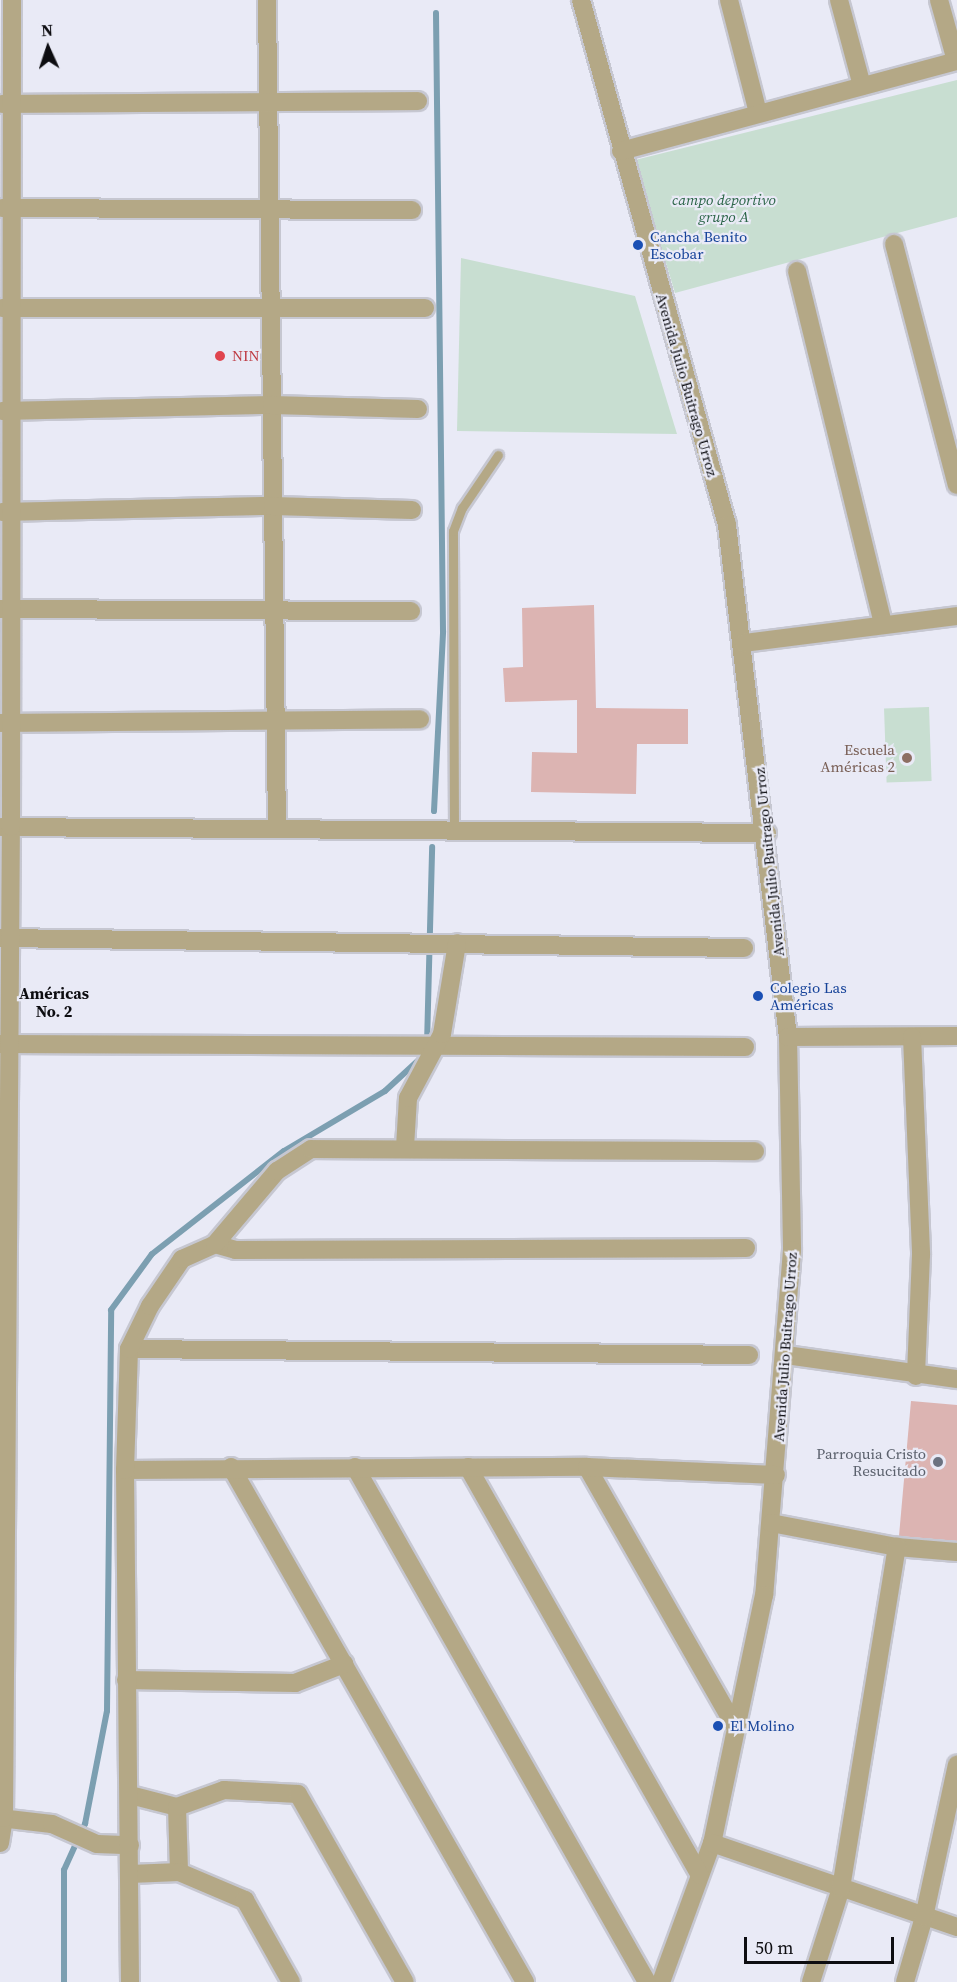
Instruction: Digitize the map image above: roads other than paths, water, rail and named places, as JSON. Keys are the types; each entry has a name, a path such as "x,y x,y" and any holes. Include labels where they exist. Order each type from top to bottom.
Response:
{"street":[{"path":"0,1843 3,1648 6,104 12,0"},
{"path":"267,0 277,829"},
{"name":"Avenida Julio Buitrago Urroz","path":"581,0 621,151 727,525 767,833 788,1037 792,1250 786,1355 764,1595 712,1843 661,1982"},
{"path":"729,0 758,113"},
{"path":"838,0 862,86"},
{"path":"621,151 956,61 939,0"},
{"path":"6,104 418,101"},
{"path":"6,208 412,210"},
{"path":"894,244 957,485"},
{"path":"797,271 883,625"},
{"path":"6,308 425,308"},
{"path":"6,411 272,405 418,409"},
{"path":"6,512 273,506 412,510"},
{"path":"6,609 411,611"},
{"path":"744,643 957,616"},
{"path":"6,723 420,719"},
{"path":"5,827 767,833"},
{"path":"5,937 438,946 457,943 744,948"},
{"path":"405,1147 408,1098 421,1067 435,1048 457,943"},
{"path":"788,1037 957,1036"},
{"path":"912,1037 921,1255 916,1376"},
{"path":"5,1044 435,1048 745,1047"},
{"path":"130,1982 130,1795 126,1680 125,1470 129,1349 150,1306 182,1259 215,1244 277,1171 296,1156 329,1146 755,1150"},
{"path":"215,1244 236,1250 746,1248"},
{"path":"129,1349 749,1355"},
{"path":"786,1355 916,1376 957,1379"},
{"path":"125,1470 231,1467 587,1467 776,1475"},
{"path":"231,1467 525,1982"},
{"path":"355,1467 647,1982"},
{"path":"468,1467 700,1875"},
{"path":"587,1467 736,1728"},
{"path":"771,1522 897,1547 957,1552"},
{"path":"812,1982 841,1888 897,1547"},
{"path":"126,1680 295,1683 344,1664"},
{"path":"904,1982 924,1917 957,1765"},
{"path":"130,1795 177,1807 224,1790 298,1794 405,1982"},
{"path":"177,1807 179,1872"},
{"path":"2,1818 61,1828 97,1845 130,1845"},
{"path":"712,1843 957,1927"},
{"path":"130,1874 179,1872 245,1900 291,1982"}],"lane":[{"path":"454,830 453,531 462,508 498,455"}],"waterway":[{"path":"434,811 443,631 436,13"},
{"path":"427,1044 432,847"},
{"path":"64,1982 64,1870 85,1824 107,1711 111,1310 152,1254 284,1151 385,1091 423,1056"}],"place":[{"name":"Cancha Benito Escobar","path":"638,245"},
{"name":"NIN","path":"220,356"},
{"name":"Escuela Américas 2","path":"907,758"},
{"name":"Colegio Las Américas","path":"758,996"},
{"name":"Parroquia Cristo Resucitado","path":"938,1462"},
{"name":"El Molino","path":"718,1726"}],"district":[{"name":"Américas No. 2","path":"54,1002"}],"park label":[{"name":"campo deportivo grupo A","path":"724,208"}]}
